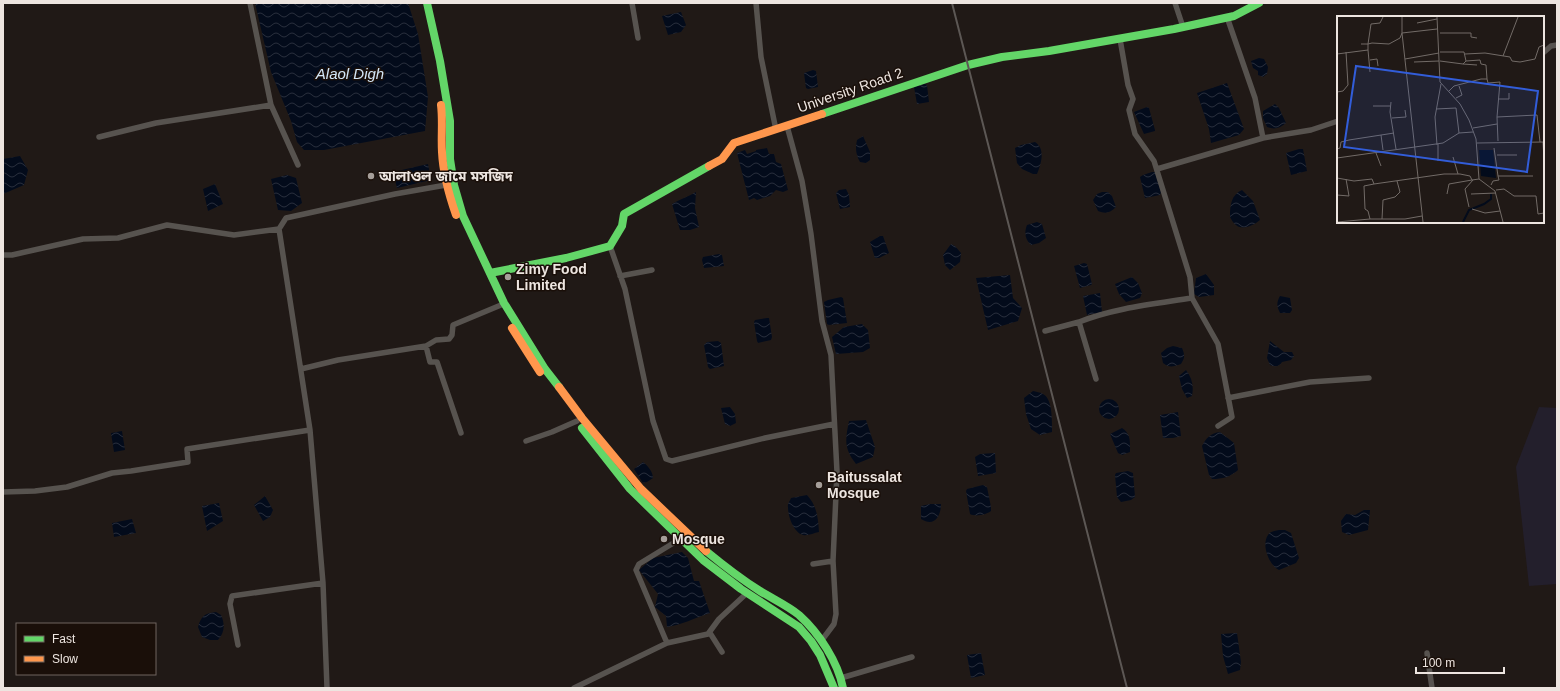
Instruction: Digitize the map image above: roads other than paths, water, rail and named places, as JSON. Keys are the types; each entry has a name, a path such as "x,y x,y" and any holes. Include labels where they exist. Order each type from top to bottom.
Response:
{"main road":[{"path":"420,3 432,48 441,101 443,126 442,150 446,185 458,221 519,340 532,361 630,489 703,560 799,627 820,655 826,666 834,688"},
{"path":"427,3 440,61 450,121 450,159 454,185 463,216 504,303 545,369 582,418 641,489 685,532 718,561 754,587 799,615 822,640 841,678 843,688"},
{"name":"University Road 2","path":"610,246 622,226 624,214 722,159 734,143 968,65 1002,57 1049,51 1183,27 1234,16 1259,3"},
{"path":"490,273 535,266 585,254 610,246"}],"street":[{"path":"250,3 271,105 298,165"},
{"path":"632,3 638,38"},
{"path":"756,3 761,57 776,130"},
{"path":"1175,3 1183,27"},
{"path":"1226,17 1255,98 1262,138"},
{"path":"1120,39 1128,85 1133,99 1130,110 1134,134 1154,161 1190,278 1192,298 1218,344 1232,417 1218,426"},
{"path":"1544,53 1551,46 1557,45"},
{"path":"99,137 156,123 271,105"},
{"path":"1157,169 1262,138 1310,130 1337,121"},
{"path":"787,126 802,180 811,234 822,321 832,355 837,472 833,561 836,614 834,624 822,640"},
{"path":"327,688 323,583 310,430 279,229 286,218 395,194 446,185"},
{"path":"3,255 83,239 118,238 167,225 234,235 279,229"},
{"path":"610,246 620,276 638,347 653,421 666,459 672,461 765,438 834,424"},
{"path":"620,276 652,270"},
{"path":"1045,331 1079,322 1093,316 1192,298"},
{"path":"301,369 338,360 426,346 436,340 449,339 452,335 453,325 501,305"},
{"path":"1079,322 1096,379"},
{"path":"426,346 430,362 437,362 461,433"},
{"path":"1228,398 1310,382 1369,378"},
{"path":"526,441 577,421"},
{"path":"3,492 35,491 67,487 112,473 188,462 187,449 310,430"},
{"path":"667,643 637,574 637,569 639,564 680,539"},
{"path":"813,564 833,561"},
{"path":"238,645 230,604 232,596 323,583"},
{"path":"574,688 667,643 710,633 719,619 747,592"},
{"path":"710,633 722,652"},
{"path":"1428,653 1432,688"},
{"path":"841,678 912,658"}],"water":[{"name":"Alaol Digh","path":"255,3 408,3 418,34 428,97 425,131 324,150 304,150 297,142 291,121 271,72"},
{"path":"681,12 686,25 681,32 668,35 662,16"},
{"path":"1259,58 1264,59 1268,67 1267,74 1263,77 1258,75 1258,71 1253,68 1251,61"},
{"path":"813,70 816,71 818,87 808,89 806,88 804,73"},
{"path":"1227,83 1244,129 1239,135 1211,143 1209,129 1197,93"},
{"path":"925,84 927,85 929,102 917,104 914,87"},
{"path":"1275,104 1279,108 1286,123 1275,128 1267,127 1263,118 1263,111"},
{"path":"1147,107 1149,108 1155,131 1144,134 1134,112"},
{"path":"863,136 870,152 870,160 866,163 860,162 856,151 857,140"},
{"path":"1035,142 1041,149 1042,157 1037,174 1033,174 1022,169 1017,163 1015,148"},
{"path":"767,148 769,154 774,154 776,162 781,164 788,190 783,192 776,190 770,196 757,200 754,198 749,200 737,153 745,150 747,154 756,150"},
{"path":"1303,149 1307,171 1291,175 1286,153"},
{"path":"20,156 28,170 24,185 3,194 3,176 5,173 3,173 3,159"},
{"path":"428,164 431,180 397,188 393,172"},
{"path":"1155,172 1161,192 1160,195 1145,198 1140,177"},
{"path":"287,175 296,178 302,203 291,211 278,210 271,179"},
{"path":"215,184 223,204 208,211 203,189"},
{"path":"846,189 849,195 850,207 840,209 836,193 839,190"},
{"path":"1242,190 1253,201 1260,220 1252,225 1239,227 1230,217 1230,208 1235,195"},
{"path":"696,192 695,208 699,227 690,230 680,230 672,204"},
{"path":"1108,192 1112,196 1116,207 1110,212 1106,213 1098,211 1093,200 1097,194"},
{"path":"1037,222 1042,224 1046,238 1039,243 1031,245 1026,238 1026,228 1027,225"},
{"path":"880,236 883,236 889,253 879,258 875,258 870,242"},
{"path":"951,244 961,253 960,262 950,270 945,265 943,255"},
{"path":"719,254 722,255 724,266 704,268 702,260 703,257"},
{"path":"1084,263 1087,264 1092,284 1080,288 1074,266"},
{"path":"1206,274 1214,285 1214,295 1199,297 1194,294 1196,278"},
{"path":"1010,275 1013,298 1022,308 1018,321 988,330 976,278"},
{"path":"1132,277 1138,283 1142,293 1140,298 1126,302 1119,294 1115,284"},
{"path":"1100,293 1102,312 1087,315 1083,296"},
{"path":"1280,296 1290,298 1292,310 1290,313 1280,313 1277,305"},
{"path":"841,297 843,298 847,323 829,325 827,324 824,302"},
{"path":"769,318 772,337 771,340 758,343 754,322 755,320"},
{"path":"862,324 868,330 870,348 863,352 836,354 832,337 844,327"},
{"path":"718,341 721,343 724,366 710,369 708,367 704,345 707,342"},
{"path":"1270,341 1284,352 1292,352 1294,356 1291,360 1282,362 1277,366 1270,365 1267,358"},
{"path":"1173,346 1182,348 1184,358 1181,364 1173,366 1165,365 1163,363 1161,353 1167,348"},
{"path":"1186,370 1193,385 1192,396 1187,398 1182,389 1179,376"},
{"path":"1033,391 1043,394 1049,401 1052,432 1040,435 1031,429 1026,414 1024,398"},
{"path":"1109,399 1116,402 1119,409 1116,416 1109,419 1102,416 1099,409 1102,402"},
{"path":"730,407 735,414 736,423 730,426 725,424 721,408"},
{"path":"1178,412 1181,436 1163,438 1160,415"},
{"path":"866,420 875,447 873,457 856,464 847,449 846,444 849,421"},
{"path":"1122,428 1127,433 1130,441 1130,452 1122,455 1118,453 1110,434"},
{"path":"122,431 125,450 114,452 111,433"},
{"path":"1220,432 1234,443 1238,470 1226,477 1212,479 1209,475 1202,446 1209,436"},
{"path":"995,453 996,473 978,476 975,457 980,454"},
{"path":"643,462 650,469 653,478 643,483 634,469"},
{"path":"1128,471 1133,473 1135,497 1131,500 1121,502 1117,497 1115,475 1116,473"},
{"path":"983,485 987,487 991,511 986,514 972,515 970,514 966,491 967,489"},
{"path":"807,495 813,503 816,512 819,532 803,535 796,531 790,519 788,504 791,498"},
{"path":"265,496 273,510 270,517 263,521 254,505"},
{"path":"219,503 223,521 207,531 202,506"},
{"path":"941,504 938,516 930,522 921,519 921,506"},
{"path":"1364,510 1370,510 1368,530 1349,535 1342,532 1341,521 1346,514 1355,515"},
{"path":"132,519 136,533 114,537 112,523"},
{"path":"1285,530 1291,533 1299,558 1296,563 1279,570 1269,559 1265,544 1269,534 1273,531"},
{"path":"682,552 688,558 694,581 699,581 710,613 667,627 666,616 655,607 658,594 639,570 653,558"},
{"path":"216,612 221,615 224,628 220,637 218,640 210,640 202,637 198,627 201,620 206,614"},
{"path":"1237,633 1241,662 1240,670 1228,674 1223,656 1221,634"},
{"path":"981,653 985,675 971,678 967,655"}],"railway":[{"path":"952,3 1127,688"}],"place":[{"name":"আলাওল জামে মসজিদ","path":"371,176"},
{"name":"Zimy Food Limited","path":"508,277"},
{"name":"Baitussalat Mosque","path":"819,485"},
{"name":"Mosque","path":"664,539"}]}
